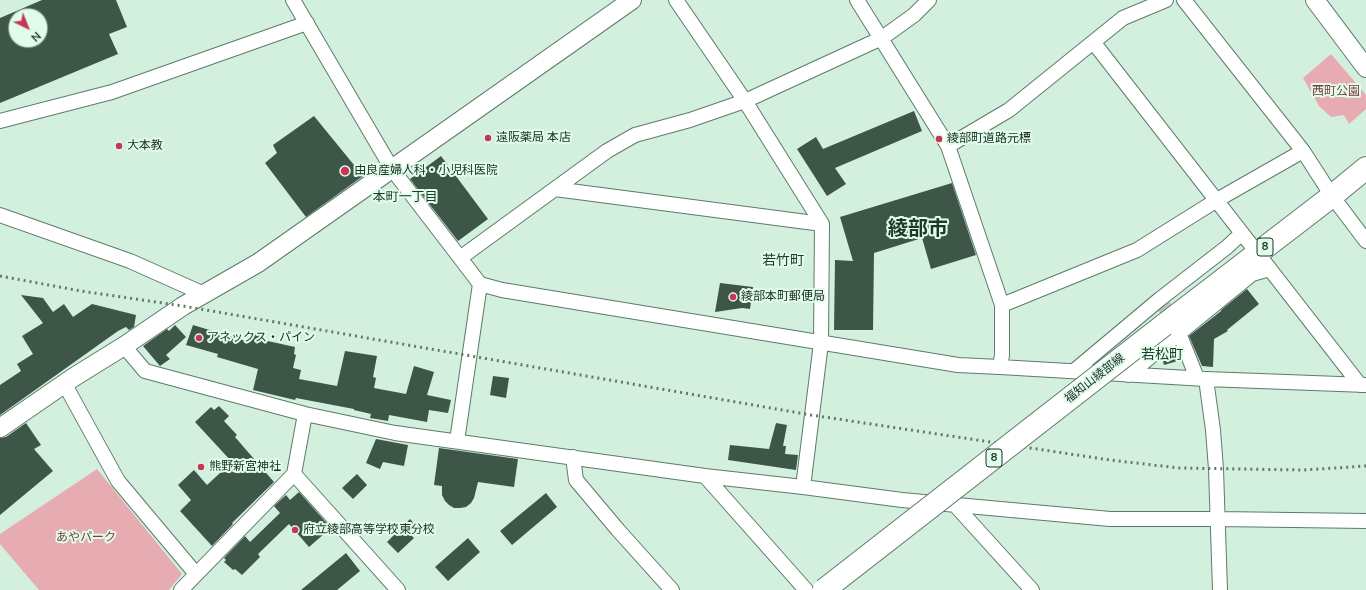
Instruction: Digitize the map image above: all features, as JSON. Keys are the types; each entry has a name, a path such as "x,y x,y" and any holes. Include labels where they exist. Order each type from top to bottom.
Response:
{"main road":[{"name":"福知山綾部線","path":"824,590 1171,329 1264,261 1332,196 1366,168"}],"street":[{"path":"293,0 392,169 480,284 502,290 958,366 1000,367 1202,379 1363,385"},
{"path":"0,428 64,383 204,294 258,263 632,0"},
{"path":"676,0 745,101 822,224 821,343 803,487"},
{"path":"857,0 948,146 1002,305 1002,355 1000,367"},
{"path":"460,258 607,151 635,135 690,120 745,101 882,38 914,15 929,0"},
{"path":"948,146 1009,110 1094,43 1123,18 1166,0"},
{"path":"1172,0 1184,0 1302,151 1332,196 1366,241"},
{"path":"1315,0 1366,68"},
{"path":"0,121 112,92 306,23"},
{"path":"1094,43 1363,385"},
{"path":"1002,305 1137,250 1217,200 1302,151"},
{"path":"555,189 822,224"},
{"path":"0,215 130,261 204,294"},
{"path":"1074,371 1160,298 1227,247 1242,233"},
{"path":"457,441 480,284"},
{"path":"1128,375 1171,329 1202,379 1213,430 1220,590"},
{"path":"124,346 145,371 305,414 395,433 705,476 955,505 1110,519 1366,521"},
{"path":"64,383 118,481 196,574"},
{"path":"181,590 294,474 305,414"},
{"path":"573,457 576,480 618,530 672,590"},
{"path":"294,474 398,590"},
{"path":"705,476 806,590"},
{"path":"955,505 1032,590"}],"green space":[{"name":"西町公園","path":"1331,54 1366,95 1366,109 1349,124 1344,115 1331,117 1319,106 1303,78"},
{"name":"あやパーク","path":"97,469 182,574 169,590 39,590 0,544 0,534"}],"building":[{"path":"42,0 116,0 127,27 109,34 118,54 0,103 0,18 8,15 8,48 48,48 48,8 23,8"},
{"path":"914,111 922,131 835,168 846,184 827,196 797,149 816,137 823,149"},
{"name":"由良産婦人科・小児科医院","path":"314,116 363,176 306,217 265,163 277,153 273,145"},
{"path":"441,156 488,219 458,241 410,179"},
{"path":"952,183 976,255 931,269 922,238 874,253 873,330 834,330 835,260 853,261 840,217"},
{"path":"720,283 753,287 750,309 742,308 715,312"},
{"path":"1247,289 1259,304 1227,330 1228,331 1214,339 1213,367 1202,366 1189,336"},
{"path":"21,295 43,298 53,312 64,304 73,317 92,304 136,315 134,327 129,330 126,327 118,331 0,415 0,385 21,371 17,364 33,354 22,336 43,323"},
{"path":"175,325 186,337 166,355 170,359 160,366 143,346 167,329 169,331"},
{"path":"193,325 246,341 249,332 264,335 263,340 295,347 294,354 296,355 293,368 301,370 299,379 337,386 345,351 377,356 373,377 376,378 374,388 406,394 414,366 434,372 427,395 451,400 448,413 429,410 427,422 389,415 388,421 370,418 371,414 354,409 296,398 295,400 253,390 258,369 217,357 218,354 186,345"},
{"path":"1176,347 1181,360 1164,365 1162,358"},
{"path":"493,376 509,378 506,398 490,395"},
{"path":"219,406 229,416 224,421 237,435 235,437 274,482 232,523 233,524 212,546 180,511 191,500 178,485 194,470 207,485 232,462 195,422 211,407 214,410"},
{"path":"26,423 41,445 34,449 53,471 0,515 0,438 6,437"},
{"path":"776,423 787,425 783,446 786,446 785,454 798,455 796,470 728,460 730,445 769,449"},
{"path":"376,439 408,445 404,466 383,462 380,469 366,463"},
{"path":"439,448 518,459 514,487 478,482 474,498 471,503 466,507 454,508 445,501 442,495 442,486 434,485"},
{"path":"357,474 367,485 353,499 342,488"},
{"path":"299,492 331,528 309,547 289,524 258,554 260,557 242,575 235,569 233,570 224,562 226,560 224,558 245,536 250,542 280,513 274,506 286,495 290,500"},
{"path":"546,493 557,507 512,545 500,531"},
{"path":"410,519 419,529 412,536 414,538 398,553 387,542"},
{"path":"468,538 480,552 448,581 435,567"},
{"path":"346,553 360,571 337,590 301,590"}],"tunnel":[{"path":"1160,299 1175,326"}],"railway":[{"path":"0,276 81,291 183,306 811,415 1110,460 1179,468 1303,470 1366,466"}],"place":[{"name":"遠阪薬局 本店","path":"488,138"},
{"name":"綾部町道路元標","path":"939,139"},
{"name":"大本教","path":"119,146"},
{"name":"由良産婦人科・小児科医院","path":"345,171"},
{"name":"綾部本町郵便局","path":"733,297"},
{"name":"アネックス・パイン","path":"199,338"},
{"name":"熊野新宮神社","path":"201,467"},
{"name":"府立綾部高等学校東分校","path":"295,530"}],"district":[{"name":"本町一丁目","path":"405,198"},
{"name":"綾部市","path":"918,230"},
{"name":"若竹町","path":"783,262"},
{"name":"若松町","path":"1162,356"}]}
